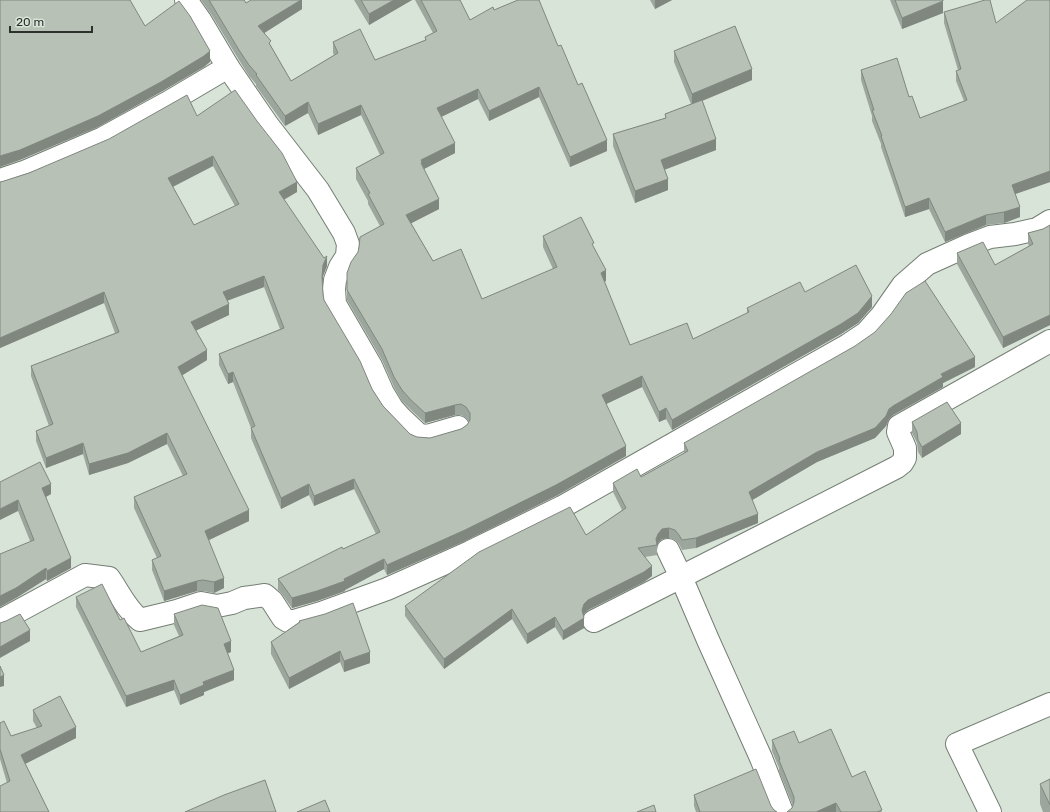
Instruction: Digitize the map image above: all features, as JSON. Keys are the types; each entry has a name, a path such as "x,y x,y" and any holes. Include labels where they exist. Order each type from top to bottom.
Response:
{"street":[{"path":"186,0 200,20 228,67 267,124 318,190 344,233 348,244 347,256 340,267 335,280 335,304 371,366 383,393 392,408 419,435 427,436 458,427"},
{"path":"0,180 24,172 103,138 228,67"},
{"path":"0,621 85,575 109,578 127,607 140,620 177,611 201,603 217,606 232,603 244,598 265,595 272,601 283,618 288,621 321,613 388,589 470,552 562,507 848,345 866,333 882,315 903,285 927,264 990,237 1015,234 1037,229 1050,221"},
{"path":"594,621 897,467 905,458 905,448 898,432 899,426 1050,340"},
{"path":"668,550 761,758 782,812"},
{"path":"990,812 958,744 1050,704"}],"building":[{"path":"0,0 130,0 145,26 179,1 190,16 210,51 161,82 98,116 20,150 0,156"},
{"path":"209,0 244,0 246,3 251,0 301,0 258,26 271,41 269,43 291,81 338,53 333,42 360,29 375,60 426,40 425,37 437,31 421,0 460,0 470,20 493,7 494,10 518,0 539,0 558,46 561,45 578,85 582,83 607,140 570,157 539,87 489,111 478,89 437,108 455,143 421,160 421,163 439,199 406,215 433,261 461,249 482,299 557,267 543,236 581,217 594,243 592,244 606,270 601,273 630,345 687,323 693,339 749,312 747,308 800,282 805,292 856,265 872,296 858,313 841,324 672,420 666,408 659,412 642,376 602,395 626,446 556,485 465,530 387,565 384,559 344,579 345,581 292,598 278,579 342,547 343,549 380,532 354,479 314,496 309,484 281,498 251,428 255,426 233,372 228,374 219,354 284,328 264,276 223,292 229,304 191,322 207,350 178,367 249,510 205,531 224,578 214,582 203,580 197,581 164,591 152,560 161,556 134,497 187,474 167,433 128,453 89,464 83,443 46,458 36,431 53,424 31,366 119,332 104,292 0,338 0,182 29,173 109,139 187,95 197,116 235,90 282,153 297,182 279,192 324,258 327,256 323,265 322,277 324,300 360,361 372,389 383,406 410,434 417,437 430,438 461,429 467,425 470,420 470,413 466,407 461,404 425,413 410,399 394,377 382,349 347,290 347,273 351,262 358,252 360,237 384,224 368,194 370,193 356,168 384,153 361,105 318,124 308,102 285,116 239,50","holes":["213,156 239,204 194,225 168,178"]},
{"path":"361,0 394,0 369,14"},
{"path":"895,0 943,0 943,1 902,18"},
{"path":"985,0 990,0 996,23 1027,0 1050,0 1050,171 1012,185 1020,207 1004,212 986,215 945,232 929,198 905,207 872,110 874,110 861,70 897,58 909,97 912,96 920,118 967,100 956,71 961,69 944,12"},
{"path":"735,26 752,69 692,94 674,51"},
{"path":"702,100 716,139 661,160 668,179 635,191 613,134 666,118 665,114"},
{"path":"1050,225 1050,315 1003,337 957,253 983,242 995,265 1033,244 1028,233 1043,229"},
{"path":"925,281 975,357 941,374 943,377 893,406 875,428 817,452 749,492 758,514 696,538 682,540 675,530 669,528 662,529 656,539 657,545 638,548 652,566 644,572 588,600 584,604 582,610 584,618 563,631 555,617 527,634 512,609 444,659 405,606 479,552 570,507 586,535 626,508 613,483 637,469 641,477 688,451 684,443 855,346 875,332 891,314 906,293"},
{"path":"947,402 961,423 922,447 912,422"},
{"path":"40,462 51,484 42,488 71,558 47,571 46,568 16,588 0,596 0,554 34,540 18,500 0,509 0,482"},
{"path":"102,584 120,620 124,618 141,652 183,635 174,614 202,605 218,608 231,641 224,644 234,670 203,682 204,685 180,695 174,680 126,696 76,597"},
{"path":"353,603 370,652 344,661 340,651 289,678 271,642 300,622 299,621 325,614"},
{"path":"20,614 30,630 0,647 0,623"},
{"path":"0,666 4,675 0,677"},
{"path":"60,696 76,727 21,755 49,812 0,812 0,786 10,781 0,749 0,723 4,721 11,736 42,726 33,710"},
{"path":"831,729 852,777 865,771 882,810 877,812 841,812 836,803 816,812 787,812 792,808 794,797 772,740 794,731 799,743"},
{"path":"756,769 771,806 777,812 700,812 694,795"},
{"path":"1050,779 1050,805 1040,784"},
{"path":"265,780 276,812 185,812 224,795"},
{"path":"325,800 330,812 297,812"},
{"path":"654,805 656,812 637,812"}]}
